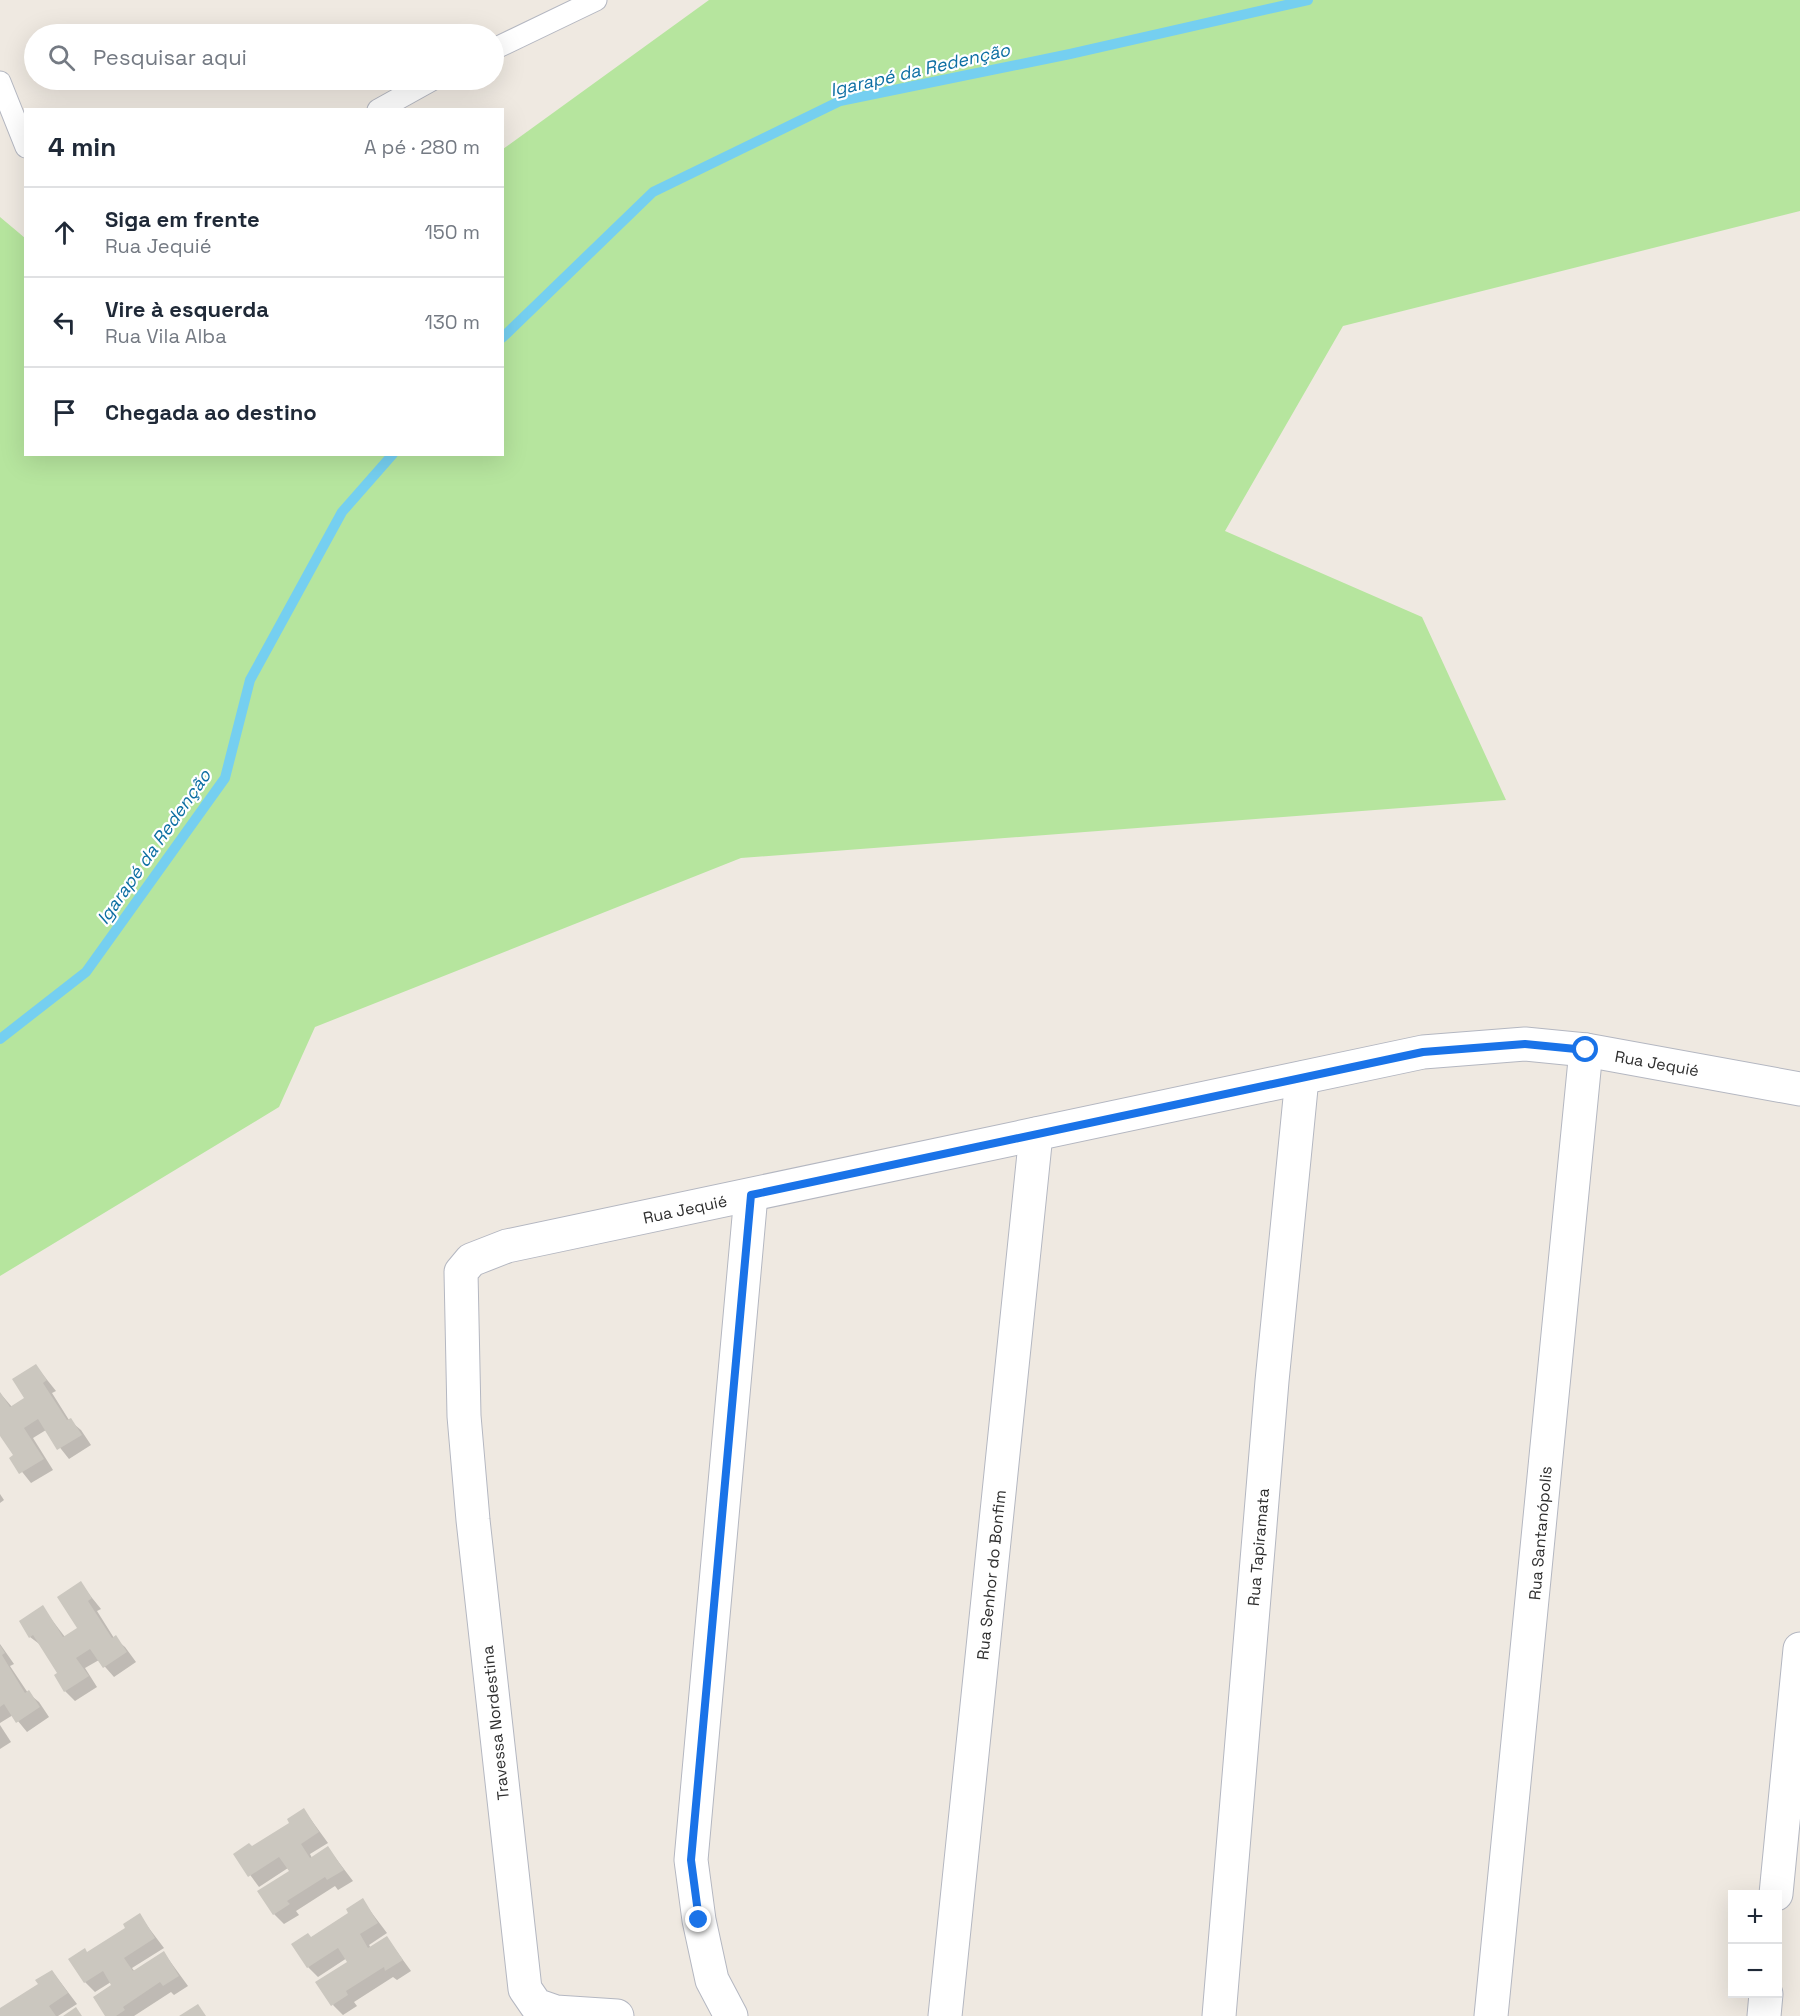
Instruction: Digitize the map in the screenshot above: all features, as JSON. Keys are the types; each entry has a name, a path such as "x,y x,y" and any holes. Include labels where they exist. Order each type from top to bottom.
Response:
{"street":[{"name":"Rua Jequié","path":"464,1416 461,1272 471,1260 507,1246 1423,1052 1525,1044 1586,1050 1800,1089"},
{"name":"Rua Santanópolis","path":"1491,2016 1586,1050"},
{"name":"Rua Tapiramata","path":"1219,2016 1271,1393 1302,1078"},
{"name":"Rua Senhor do Bonfim","path":"945,2016 1036,1134"},
{"path":"730,2016 712,1980 699,1920 691,1860 751,1195"},
{"name":"Travessa Nordestina","path":"464,1416 525,1989 536,2005 556,2012 617,2016"},
{"path":"1776,1890 1800,1649"},
{"path":"1764,2016 1766,1998"}],"lane":[{"path":"504,44 596,0"},
{"path":"0,82 24,142"},
{"path":"382,108 414,90"}],"green space":[{"path":"709,0 1800,0 1800,211 1343,326 1225,531 1422,617 1506,800 741,858 315,1027 279,1107 0,1276 0,217 24,237 24,456 504,456 504,148"}],"building":[{"path":"36,1364 47,1380 43,1383 67,1420 71,1418 82,1435 57,1450 38,1419 24,1428 44,1459 19,1474 9,1458 13,1455 0,1436 0,1392 10,1407 24,1398 12,1379"},
{"path":"81,1581 92,1598 88,1601 112,1638 116,1635 127,1652 103,1668 90,1649 76,1658 89,1676 64,1692 54,1675 57,1673 33,1635 29,1638 19,1621 43,1605 63,1637 77,1628 57,1597"},
{"path":"0,1645 5,1653 2,1655 25,1693 29,1690 40,1707 16,1723 4,1704 0,1707"},
{"path":"304,1808 319,1832 301,1844 310,1858 328,1846 344,1870 327,1880 325,1877 287,1901 290,1904 273,1915 257,1891 289,1871 279,1857 248,1877 233,1854 249,1843 252,1846 289,1823 287,1819"},
{"path":"363,1898 378,1923 360,1934 368,1948 387,1936 403,1960 385,1971 384,1967 346,1991 348,1995 331,2006 315,1982 347,1962 338,1948 307,1968 291,1944 308,1933 311,1937 348,1913 346,1909"},
{"path":"140,1913 155,1938 124,1958 133,1971 164,1951 179,1976 163,1986 160,1982 123,2007 125,2010 116,2016 105,2016 93,1997 111,1985 103,1971 84,1983 68,1959 85,1948 87,1952 125,1928 123,1924"},
{"path":"52,1970 68,1993 49,2006 56,2016 0,2016 0,2008 38,1984 35,1980"},
{"path":"198,2004 206,2016 179,2016"},
{"path":"76,2007 82,2016 63,2016"}],"waterway":[{"name":"Igarapé da Redenção","path":"504,336 653,192 840,101 1070,54 1308,0"},
{"name":"Igarapé da Redenção","path":"0,1039 86,972 225,778 250,680 342,512 391,456"}],"route":[{"path":"699,1920 691,1860 751,1195 1423,1052 1525,1044 1586,1050"}]}
